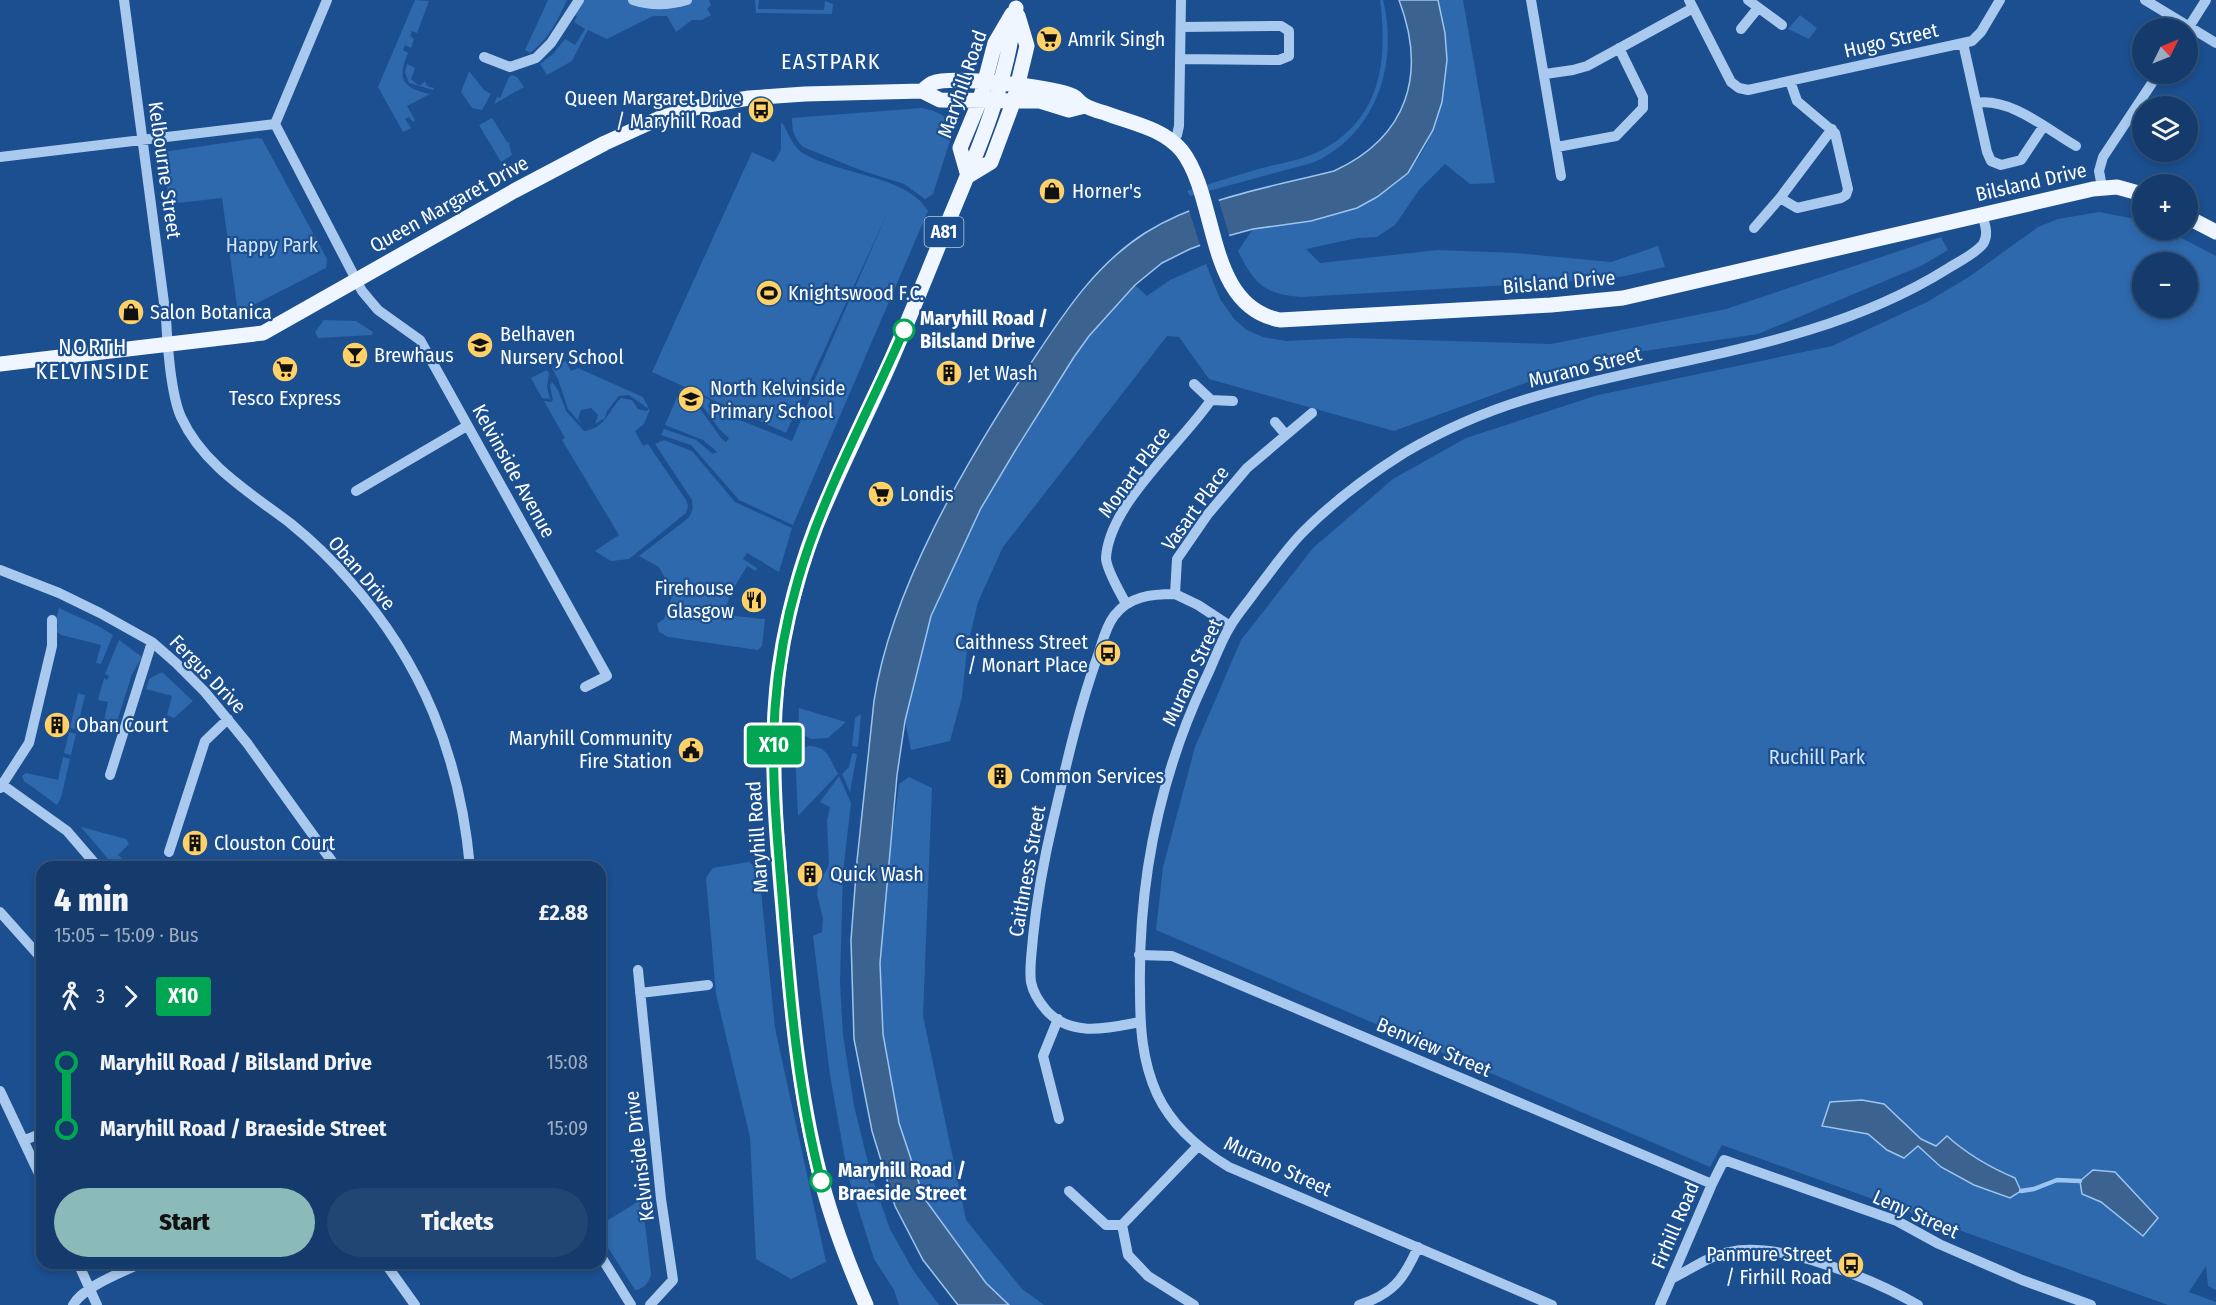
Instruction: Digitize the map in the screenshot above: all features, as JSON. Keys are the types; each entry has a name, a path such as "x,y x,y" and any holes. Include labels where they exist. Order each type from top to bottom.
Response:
{"main road":[{"name":"Maryhill Road","path":"968,176 960,148 980,100 993,82 995,43 1016,4"},
{"name":"Maryhill Road","path":"867,1305 844,1253 823,1185 807,1116 796,1050 774,793 776,696 789,620 810,544 839,474 912,314 968,176 991,162 1014,100 1027,46 1016,4"},
{"name":"Queen Margaret Drive","path":"922,91 934,82 993,82"},
{"name":"Bilsland Drive","path":"993,82 1045,88 1073,96 1085,106 1155,131 1172,141 1185,156 1195,174 1218,252 1237,291 1252,309 1262,315 1281,320 1551,305 1623,298 2102,187 2132,191"},
{"name":"A81","path":"968,176 997,100 993,82"},
{"name":"Queen Margaret Drive","path":"0,364 263,333 564,164 619,136 673,114 702,106 749,98 806,94 922,91 940,100 997,100"},
{"name":"Bilsland Drive","path":"997,100 1040,100 1069,110 1085,106"},
{"path":"2198,222 2216,231"}],"street":[{"name":"Kelbourne Street","path":"124,0 166,318 167,345"},
{"path":"0,157 275,124 327,0"},
{"path":"484,57 510,67 536,58 551,43 579,0"},
{"path":"633,0 657,4 675,4 687,0"},
{"path":"1172,141 1177,135 1179,126 1181,0"},
{"path":"1531,0 1561,176"},
{"path":"1748,0 1782,25"},
{"name":"Hugo Street","path":"1691,4 1735,85 1748,90 1963,43 1978,35 2000,0"},
{"path":"2145,0 2173,18"},
{"path":"2194,18 2206,0"},
{"path":"1545,74 1582,68 1691,4"},
{"path":"1741,29 1758,8"},
{"path":"1180,59 1279,60 1289,56 1289,31 1281,26 1181,27"},
{"path":"2198,33 2216,43"},
{"path":"1963,43 1988,156 1998,165 2021,160 2043,127"},
{"path":"1557,147 1616,136 1643,108 1643,97 1619,48"},
{"path":"1780,198 1797,208 1837,200 1846,195 1848,185 1837,136 1832,129 1797,101 1790,81"},
{"path":"2102,187 2099,171 2103,157 2151,84"},
{"path":"1976,103 1991,102 2010,106 2076,146"},
{"name":"Kelvinside Avenue","path":"275,124 363,291 378,310 420,340 607,676 585,687"},
{"path":"1754,228 1773,203 1780,198 1832,129"},
{"name":"Murano Street","path":"1552,1305 1240,1172 1198,1146 1178,1126 1159,1098 1143,1052 1140,1022 1139,956 1142,910 1150,848 1161,800 1190,712 1230,626 1295,542 1327,510 1382,468 1464,422 1528,399 1774,341 1856,315 1915,288 1976,250 1985,241 1987,234 1982,215"},
{"name":"Oban Drive","path":"167,345 180,415 192,437 210,460 292,526 348,578 371,605 430,702 455,773 469,861"},
{"path":"1194,384 1211,400 1233,401"},
{"name":"Monart Place","path":"1126,604 1106,561 1111,532 1130,501 1158,464 1211,400"},
{"name":"Vasart Place","path":"1175,594 1177,559 1208,514 1247,468 1312,413"},
{"path":"1275,422 1286,435"},
{"path":"356,491 467,426"},
{"name":"Fergus Drive","path":"0,570 59,593 152,642 176,663 228,719 332,861"},
{"path":"1126,604 1138,598 1156,594 1175,594 1198,605 1230,626"},
{"name":"Caithness Street","path":"1126,604 1108,624 1073,736 1036,900 1031,984 1038,1000 1047,1011 1073,1027 1101,1029 1140,1022"},
{"path":"52,620 52,646 29,743 1,785 67,831 93,861"},
{"path":"110,775 152,642"},
{"path":"169,852 206,741 228,719"},
{"path":"0,912 36,952"},
{"name":"Benview Street","path":"1139,956 1170,955 1712,1184"},
{"name":"Kelvinside Drive","path":"638,970 661,1199 673,1280 650,1305"},
{"path":"640,993 708,985"},
{"path":"1058,1019 1043,1056 1059,1119"},
{"path":"0,1091 36,1166"},
{"path":"25,1140 36,1135"},
{"path":"1069,1191 1106,1225 1122,1225 1198,1146"},
{"name":"Firhill Road","path":"1660,1305 1724,1160"},
{"name":"Leny Street","path":"1724,1160 1897,1221 1939,1244 2022,1280 2091,1305"},
{"path":"1122,1225 1128,1255 1148,1276 1194,1305"},
{"path":"1359,1305 1378,1298 1398,1284 1405,1275 1418,1247"},
{"path":"1671,1279 1726,1252 1768,1251 1802,1258 1869,1281 1918,1305"},
{"path":"606,1264 632,1305"},
{"path":"81,1269 97,1305"},
{"path":"73,1305 78,1297 90,1289 129,1269"},
{"path":"389,1269 415,1305"}],"green space":[{"path":"415,0 429,1 417,33 412,31 410,36 414,39 411,48 405,45 403,50 408,53 403,76 404,81 413,89 430,94 407,106 415,120 413,122 409,117 405,119 411,128 403,132 378,87"},
{"path":"548,0 567,0 547,36 530,53 525,50"},
{"path":"580,0 709,0 711,5 707,9 711,15 702,20 692,20 676,32 667,16 653,16 607,39 588,30 572,61 547,75 540,64 553,54 565,39 575,45 585,29 574,22 577,16 573,14"},
{"path":"755,0 759,0 758,9 824,10 825,1 833,4 832,14 756,13"},
{"path":"1380,0 1383,0 1387,24 1388,49 1384,72 1378,95 1367,116 1352,135 1334,151 1312,163 1190,196 1187,191 1320,151 1340,138 1356,123 1368,106 1381,66 1383,45"},
{"path":"1438,0 1463,0 1495,183 1470,184 1445,164 1419,190 1395,225 1377,237 1357,238 1306,249 1320,263 1438,250 1516,253 1611,262 1658,246 1665,267 1595,280 1301,297 1288,296 1269,290 1255,279 1238,251 1253,229 1307,221 1358,206 1381,194 1401,179 1418,158 1432,132 1436,115 1443,43"},
{"path":"1800,15 1817,28 1809,39 1788,29"},
{"path":"407,64 415,68 411,79 418,85 425,81 427,86 434,88 433,90 409,83 405,72"},
{"path":"469,71 484,90 491,94 482,110 472,108 461,92"},
{"path":"512,75 517,77 524,87 494,104 497,97 500,98"},
{"path":"922,108 941,114 954,128 933,194 925,199 904,184 860,170 803,147 792,127 792,118"},
{"path":"492,118 507,142 510,143 512,155 501,162 479,125"},
{"name":"Knightswood F.C.","path":"781,123 800,151 814,159 904,189 918,199 928,211 793,525 739,500 691,445 661,435 664,429 696,440 713,454 717,452 703,440 665,425 677,397 699,407 721,438 726,442 729,438 720,430 700,403 678,394 681,388 710,400 708,407 792,441 814,389 811,388 887,214 786,433 652,372 752,152 774,162 781,150"},
{"name":"Happy Park","path":"262,139 327,259 326,268 238,313 222,198 169,204 163,152"},
{"name":"Ruchill Park","path":"2099,212 2132,218 2132,240 2185,240 2216,256 2216,1290 2208,1286 2206,1266 2189,1292 2216,1302 2216,1305 2168,1305 1722,1145 1710,1167 1156,930 1163,867 1195,747 1241,640 1313,548 1393,479 1466,438 1598,395 1832,346 1929,301 1970,276 2038,227 2058,219"},
{"path":"1941,237 1948,250 1923,265 1758,334 1591,359 1394,431 1209,379 1179,337 1167,336 1003,547 978,602 967,649 962,697 950,741 911,750 905,721 931,616 981,508 1074,357 1089,336 1135,285 1147,296 1170,280 1206,264 1220,299 1234,319 1247,330 1263,337 1286,341 1351,338 1551,344 1726,309"},
{"path":"324,320 356,321 373,332 372,335 318,338 315,332"},
{"path":"566,361 571,371 578,368 643,397 649,409 629,395 619,396 607,411 605,418 595,424 598,415 591,408 581,410 578,419 584,427 568,409 552,368"},
{"path":"547,370 550,399 542,398 531,378"},
{"path":"552,382 558,390 566,411 584,431 591,430 602,423 621,398 632,400 638,409 646,411 650,409 644,424 635,431 643,446 648,444 688,506 686,513 629,559 611,561 595,551 619,535 562,440 565,438 544,401 553,400 550,386"},
{"path":"664,440 692,451 735,502 792,528 779,572 747,553 743,559 757,568 756,571 747,566 728,601 725,615 765,619 762,646 758,650 668,637 659,632 657,624 664,619 673,593 659,567 639,556 687,519 692,508 692,500 655,444"},
{"path":"59,608 113,635 101,664 96,663 101,645 57,632 58,624 55,623"},
{"path":"119,640 142,657 132,674 115,728 103,725 108,702 98,700 104,678 107,680 109,676 105,674"},
{"path":"162,672 193,701 174,718 167,715 172,696 146,689 149,679"},
{"path":"78,693 85,695 77,729 70,728"},
{"path":"799,708 846,722 828,738 811,739 798,732"},
{"path":"861,714 858,747 852,746 855,718"},
{"path":"69,732 76,734 71,755 64,753"},
{"path":"808,746 824,751 838,774 798,816 795,753"},
{"path":"852,753 857,754 850,792 842,774 849,767"},
{"path":"63,757 70,759 61,798 57,805 24,781 22,776 26,773 58,780"},
{"path":"839,776 851,803 843,872 840,983 843,1035 854,1106 871,1175 890,1229 913,1270 939,1305 899,1305 894,1290 874,1259 848,1176 830,1075 813,936 822,932 823,919 817,894 818,885 829,865 827,821 830,807 820,802"},
{"path":"909,777 932,788 923,1016 966,1220 1022,1289 1044,1305 1009,1305 986,1283 924,1198 899,1123 883,1035 880,963 885,892 899,784"},
{"path":"81,827 126,839 129,844 118,855 124,861 110,861"},
{"path":"749,862 759,871 775,1028 826,1262 791,1279 756,1259 750,1137 716,994 706,878 713,868"},
{"path":"642,1199 651,1274 646,1285 641,1288 635,1290 606,1244 606,1221"}],"shaded area":[{"path":"1399,0 1438,0 1445,33 1447,60 1442,102 1433,130 1408,173 1377,197 1357,208 1311,221 1253,229 1220,238 1162,263 1135,285 1089,336 1015,451 981,508 931,616 905,721 897,775 880,963 883,1034 899,1123 924,1198 986,1283 1009,1305 958,1305 923,1260 895,1206 872,1131 854,1039 851,940 857,861 874,701 883,658 896,615 934,529 979,445 1065,313 1109,261 1145,233 1189,211 1237,195 1334,171 1359,157 1379,140 1394,121 1405,100 1410,78 1411,53 1407,27"},
{"path":"1862,1100 1884,1104 1921,1139 1936,1146 1947,1136 1979,1160 2015,1178 2021,1191 2010,1198 1974,1185 1941,1167 1918,1146 1904,1158 1887,1150 1868,1134 1822,1126 1830,1102"},
{"path":"2093,1170 2115,1172 2158,1218 2143,1236 2101,1202 2082,1194 2080,1181"}],"pier":[{"path":"1218,198 1230,238 1201,248 1188,207"}],"waterway":[{"path":"2021,1191 2034,1189 2057,1180 2080,1181"}],"bus line":[{"name":"X10","path":"821,1181 803,1091 791,1006 774,793 774,712 789,620 810,544 904,330"}],"place":[{"name":"Amrik Singh","path":"1049,39"},
{"name":"Queen Margaret Drive / Maryhill Road","path":"761,110"},
{"name":"Horner's","path":"1052,191"},
{"name":"Knightswood F.C.","path":"769,293"},
{"name":"Salon Botanica","path":"131,312"},
{"name":"Maryhill Road / Bilsland Drive","path":"904,330"},
{"name":"Belhaven Nursery School","path":"480,345"},
{"name":"Brewhaus","path":"355,355"},
{"name":"Tesco Express","path":"285,369"},
{"name":"Jet Wash","path":"949,373"},
{"name":"North Kelvinside Primary School","path":"691,399"},
{"name":"Londis","path":"881,494"},
{"name":"Firehouse Glasgow","path":"754,600"},
{"name":"Caithness Street / Monart Place","path":"1108,653"},
{"name":"Oban Court","path":"57,725"},
{"name":"Maryhill Community Fire Station","path":"691,750"},
{"name":"Common Services","path":"1000,776"},
{"name":"Clouston Court","path":"195,843"},
{"name":"Quick Wash","path":"810,874"},
{"name":"Maryhill Road / Braeside Street","path":"821,1181"},
{"name":"Panmure Street / Firhill Road","path":"1851,1265"}],"district":[{"name":"EASTPARK","path":"831,61"},
{"name":"NORTH KELVINSIDE","path":"93,358"}]}
